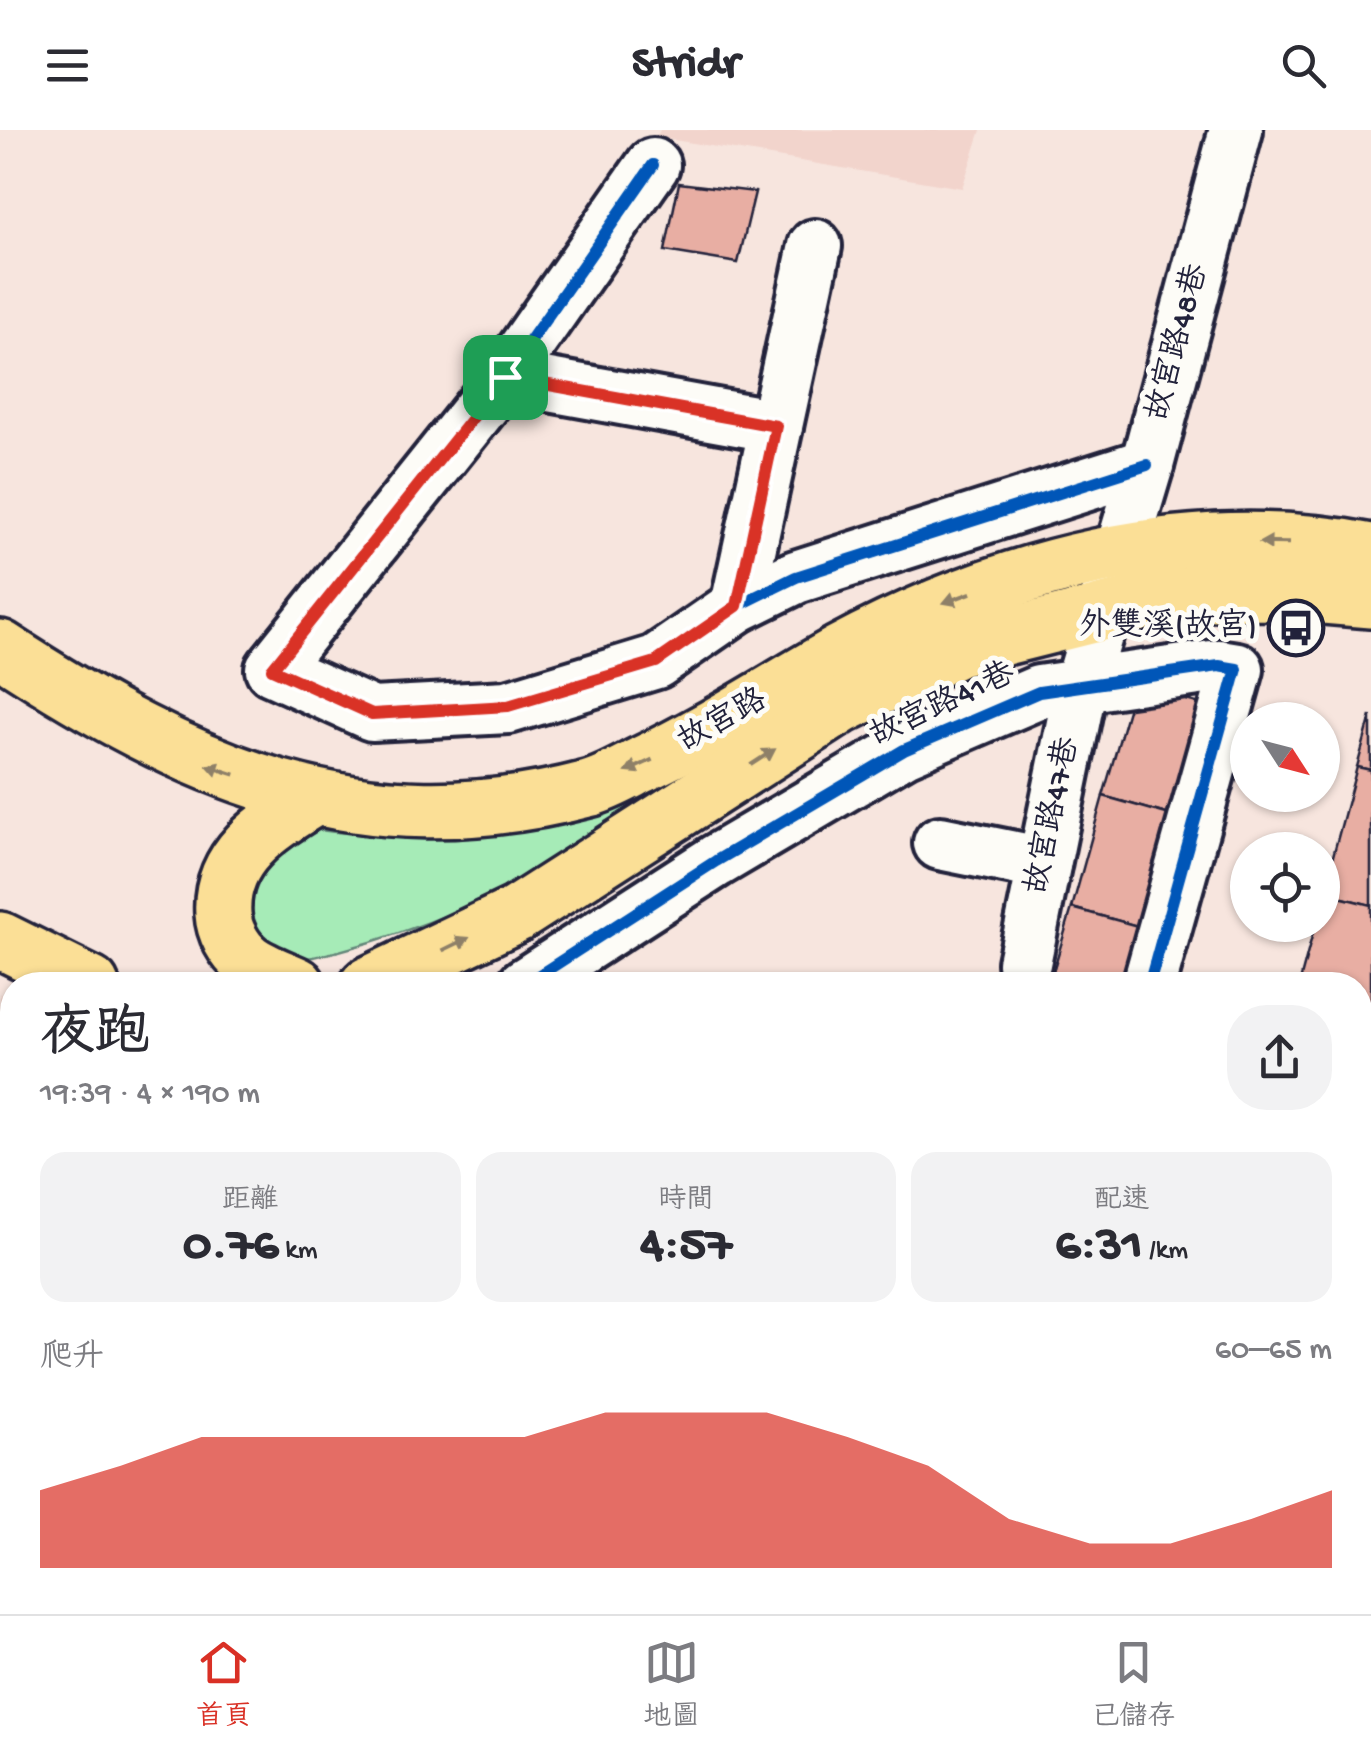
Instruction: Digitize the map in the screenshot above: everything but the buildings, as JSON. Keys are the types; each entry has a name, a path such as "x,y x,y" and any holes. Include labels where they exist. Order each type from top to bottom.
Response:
{"main road":[{"name":"故宮路","path":"0,648 76,698 206,765 312,799 390,811 488,809 592,788 692,742 840,653 947,601 1062,563 1196,542 1286,542 1371,552"},
{"name":"故宮路","path":"400,972 517,914 842,706 957,649 1101,612 1202,592 1277,592 1371,600"},
{"path":"270,972 247,961 224,930 221,887 240,853 270,825 312,799"},
{"path":"11,947 64,972"}],"street":[{"name":"故宮路48巷","path":"1101,612 1147,464 1236,130"},
{"path":"652,164 505,377 272,669 372,714 508,706 656,662 737,606 796,577 1147,464"},
{"path":"737,606 815,246"},
{"path":"505,377 776,426"},
{"name":"故宮路47巷","path":"1024,963 1080,688 1101,612"},
{"name":"故宮路41巷","path":"544,972 716,862 904,750 1039,692 1220,666 1237,669 1153,972"},
{"path":"940,843 1044,864"}],"shaded area":[{"path":"660,130 981,130 962,188 656,137"}],"green space":[{"path":"654,797 538,873 445,916 381,939 283,963 241,920 249,867 304,828 394,836 481,832 568,819"}],"cycle path":[{"path":"653,165 505,377 272,669 372,714 508,707 656,662 737,606 796,577 1147,465"},
{"path":"544,972 716,861 904,750 1039,692 1219,666 1237,669 1153,972"}],"place":[{"name":"外雙溪(故宮)","path":"1296,628"}],"route":[{"path":"505,377 776,426 737,606 656,662 508,706 372,714 272,669 505,377"}]}
